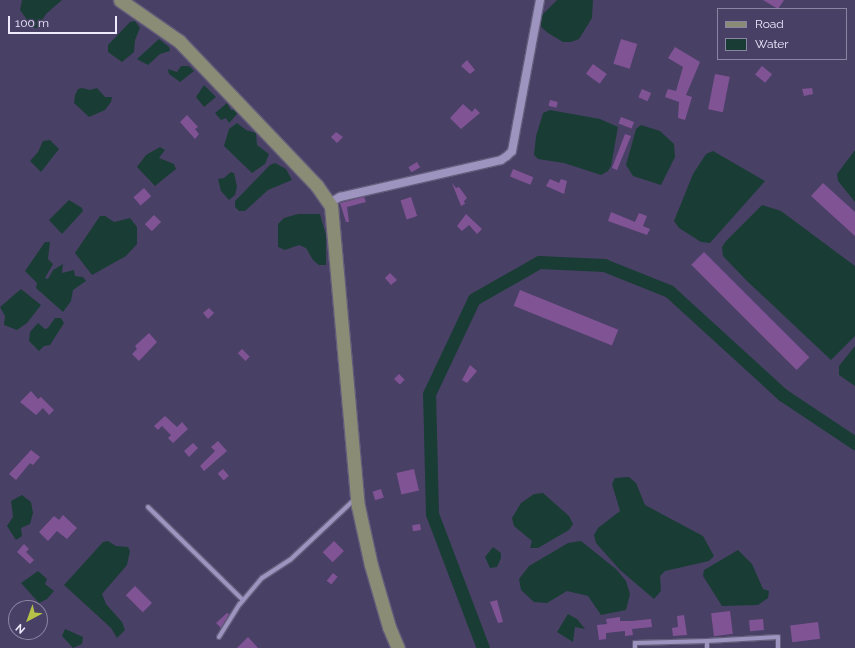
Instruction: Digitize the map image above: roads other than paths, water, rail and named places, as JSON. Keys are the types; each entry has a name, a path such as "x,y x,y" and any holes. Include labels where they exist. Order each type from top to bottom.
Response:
{"main road":[{"path":"120,0 179,41 317,186 329,203 340,293 357,497 371,565 389,627 398,648"},
{"path":"329,203 340,197 501,160 507,156 512,150 540,0"}],"street":[{"path":"219,637 243,600 262,578 290,560 357,497"},
{"path":"148,507 243,600"},
{"path":"635,648 635,643 778,637 778,648"},
{"path":"707,641 707,648"}],"water":[{"path":"22,0 62,0 46,14 37,28 33,28 20,10"},
{"path":"557,0 593,0 592,18 579,39 571,42 563,42 541,27 538,19"},
{"path":"135,21 140,28 135,40 134,52 122,62 108,52 108,45 130,22"},
{"path":"159,39 169,47 170,51 160,54 148,65 137,59"},
{"path":"181,66 189,66 194,71 180,82 169,74 168,69 177,72"},
{"path":"204,85 216,97 204,107 196,97"},
{"path":"82,88 90,90 97,88 105,97 112,97 111,102 105,110 89,117 74,103 75,95 78,89"},
{"path":"227,103 231,110 237,109 237,114 229,123 226,118 221,120 215,113"},
{"path":"550,110 600,119 618,127 611,166 608,171 601,175 564,163 538,159 534,155 536,136 543,113"},
{"path":"237,123 246,130 256,133 257,145 269,154 265,164 252,173 224,146 229,129"},
{"path":"641,125 660,131 674,144 675,157 661,185 633,176 626,165 636,129"},
{"path":"50,140 59,149 41,172 30,161 38,152 43,141"},
{"path":"160,147 165,150 159,158 174,164 176,169 155,186 137,167 146,155"},
{"path":"855,150 855,202 838,181 837,174"},
{"path":"713,151 765,181 710,243 701,242 679,228 674,221 693,174 706,154"},
{"path":"275,163 286,169 292,180 268,190 245,211 239,211 235,207 235,201 270,165"},
{"path":"231,172 234,173 237,187 235,195 229,200 221,191 218,179 224,178"},
{"path":"69,200 82,208 83,211 62,234 49,220"},
{"path":"762,205 781,211 855,266 855,336 831,360 747,281 723,256 722,247 726,241"},
{"path":"298,214 320,214 326,235 326,265 319,265 313,260 306,248 299,245 285,250 278,247 278,224 284,218"},
{"path":"100,216 105,216 114,222 130,218 137,227 137,244 126,256 92,275 75,253"},
{"path":"45,242 50,242 48,259 53,264 45,278 48,279 53,270 63,264 62,273 74,270 75,276 83,277 86,281 73,290 71,301 63,312 36,288 37,283 25,271"},
{"path":"21,289 41,305 27,323 17,330 4,325 5,316 0,307"},
{"path":"55,318 61,318 64,323 50,345 44,346 39,351 29,341 30,332 38,323 45,329 48,328"},
{"path":"855,346 855,386 839,375 839,366"},
{"path":"629,477 636,483 645,505 703,536 714,556 709,561 665,571 660,576 661,591 654,599 620,570 596,543 594,535 598,528 620,511 612,484 615,478"},
{"path":"543,493 569,516 573,524 569,530 538,548 530,548 532,541 514,526 512,518 521,503 534,494"},
{"path":"22,495 31,502 33,513 30,524 21,528 22,536 16,540 7,526 13,517 11,501"},
{"path":"108,541 116,546 128,547 130,551 127,565 102,594 106,604 122,622 125,630 117,638 111,628 64,585 103,542"},
{"path":"581,541 616,569 626,581 630,594 626,610 601,615 588,596 567,591 547,603 534,602 521,590 519,579 529,566 568,543"},
{"path":"493,547 501,553 501,558 497,567 490,568 485,557"},
{"path":"738,550 752,564 763,589 769,591 768,598 758,605 722,606 703,576 704,570"},
{"path":"38,571 47,579 45,584 54,591 47,599 36,600 21,583"},
{"path":"568,614 577,619 585,629 575,627 573,642 557,632"},
{"path":"65,629 83,637 82,644 73,648 62,636"}],"waterway":[{"path":"483,648 432,514 429,394 474,299 539,262 604,265 669,291 783,395 855,443"}]}
